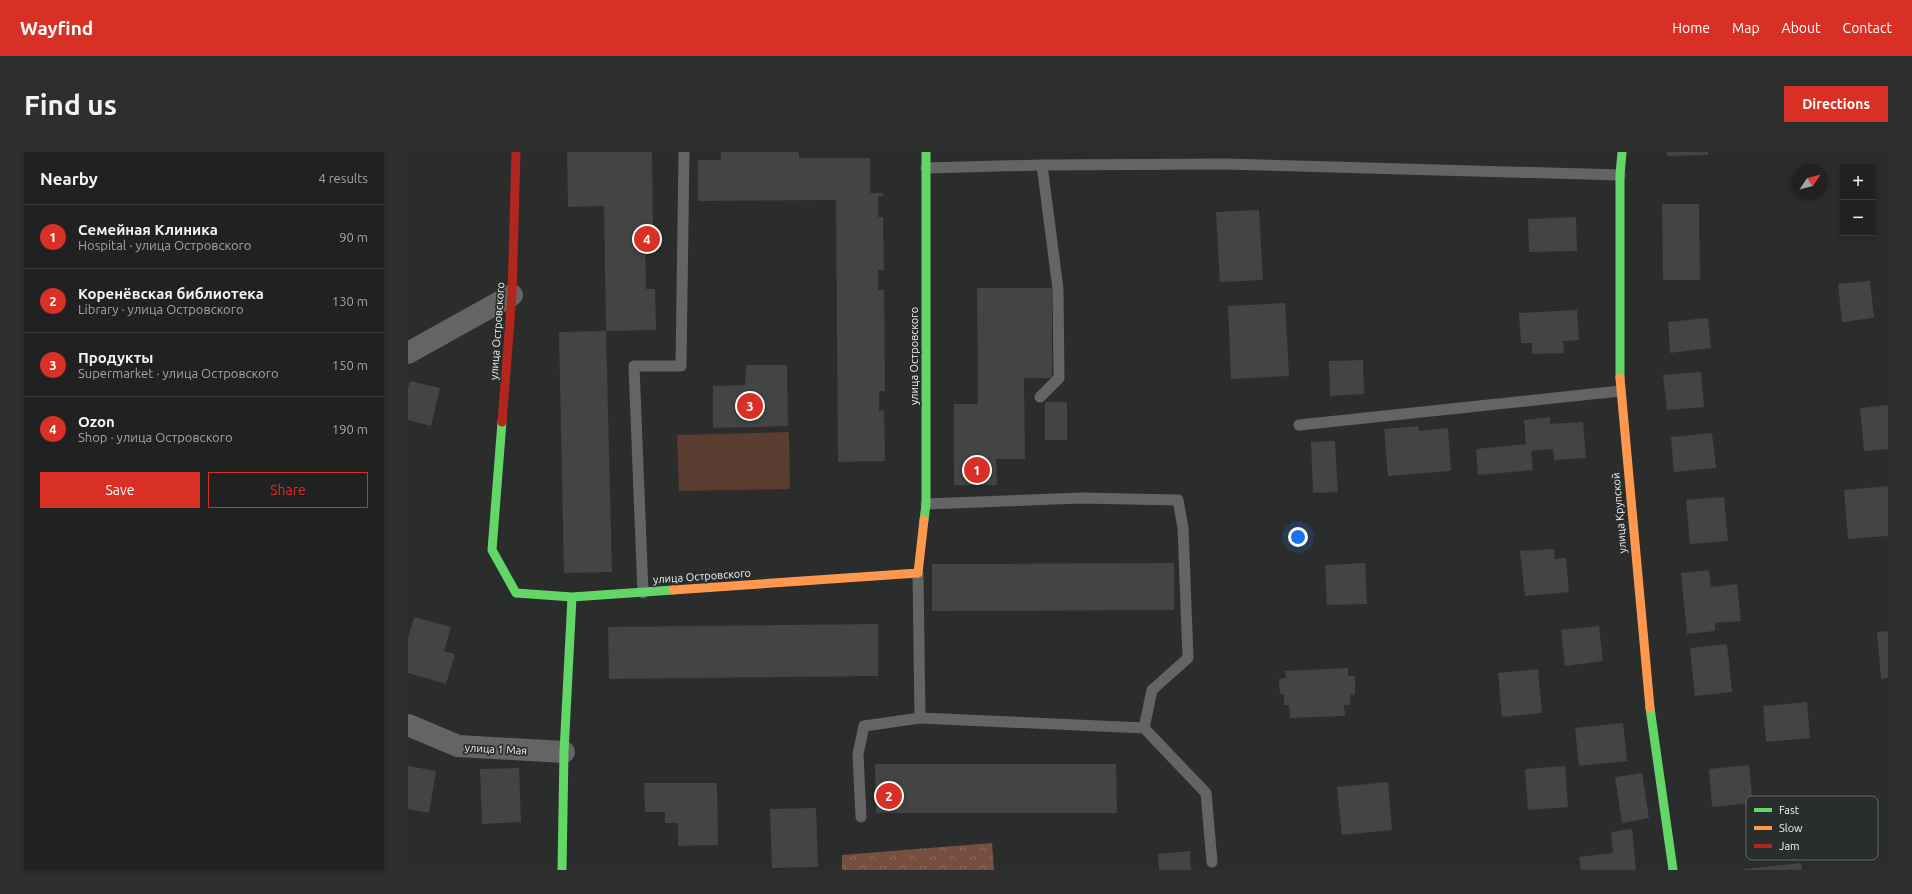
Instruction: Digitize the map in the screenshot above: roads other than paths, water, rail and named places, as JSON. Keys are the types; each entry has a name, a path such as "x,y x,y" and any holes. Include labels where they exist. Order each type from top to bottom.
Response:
{"street":[{"name":"улица Островского","path":"516,152 512,295 492,550 516,594 572,597 918,573 926,504 926,152"},
{"name":"улица Крупской","path":"1622,152 1620,175 1620,391 1652,730 1672,870"},
{"path":"408,353 512,295"},
{"path":"562,870 564,752 572,597"},
{"name":"улица 1 Мая","path":"408,724 458,746 564,752"}],"lane":[{"path":"642,593 634,366 681,366 684,152"},
{"path":"926,168 1042,165 1225,164 1620,175"},
{"path":"1040,397 1059,378 1058,289 1042,165"},
{"path":"1299,425 1620,391"},
{"path":"926,504 1081,498 1178,500 1184,528 1188,658 1152,690 1144,728"},
{"path":"918,573 920,718"},
{"path":"860,817 858,754 864,726 920,718 1144,728 1206,793 1212,862"}],"place":[{"name":"Ozon","path":"647,239"},
{"name":"Продукты","path":"750,406"},
{"name":"Семейная Клиника","path":"977,470"},
{"name":"Коренёвская библиотека","path":"889,796"}]}
